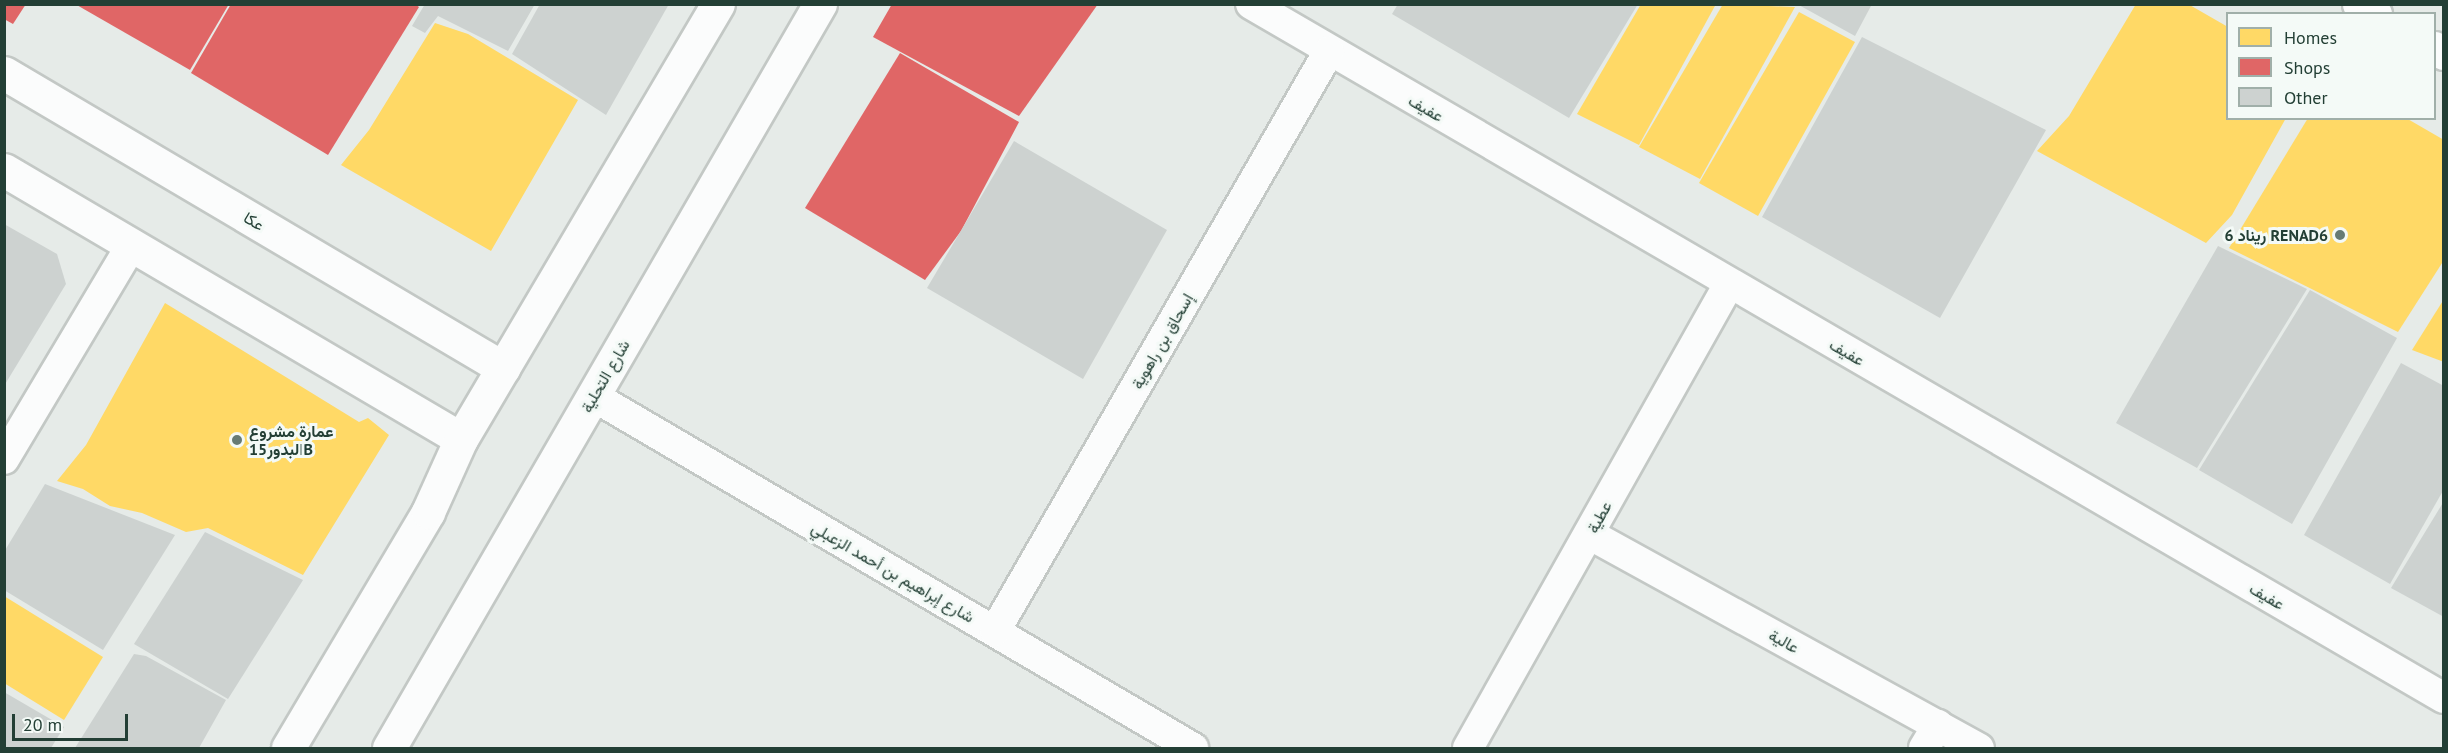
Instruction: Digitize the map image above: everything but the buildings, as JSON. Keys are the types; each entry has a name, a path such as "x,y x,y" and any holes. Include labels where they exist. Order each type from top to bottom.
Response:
{"street":[{"path":"288,748 428,512 461,440 718,4"},
{"name":"شارع التحلية","path":"389,748 820,4"},
{"name":"عفيف","path":"1251,4 2444,698"},
{"path":"2359,4 2372,12"},
{"name":"إسحاق بن راهوية","path":"995,631 1329,51"},
{"name":"عكا","path":"4,73 503,368"},
{"path":"4,170 461,440"},
{"path":"4,459 132,244"},
{"name":"عطية","path":"1468,748 1729,284"},
{"name":"شارع إبراهيم بن أحمد الزعبلي","path":"593,396 1193,748"},
{"name":"عالية","path":"1589,534 1931,737 1979,748"}],"place":[{"name":"ريناد 6 RENAD6","path":"2340,235"},
{"name":"عمارة مشروع البدور15B","path":"237,440"}]}
